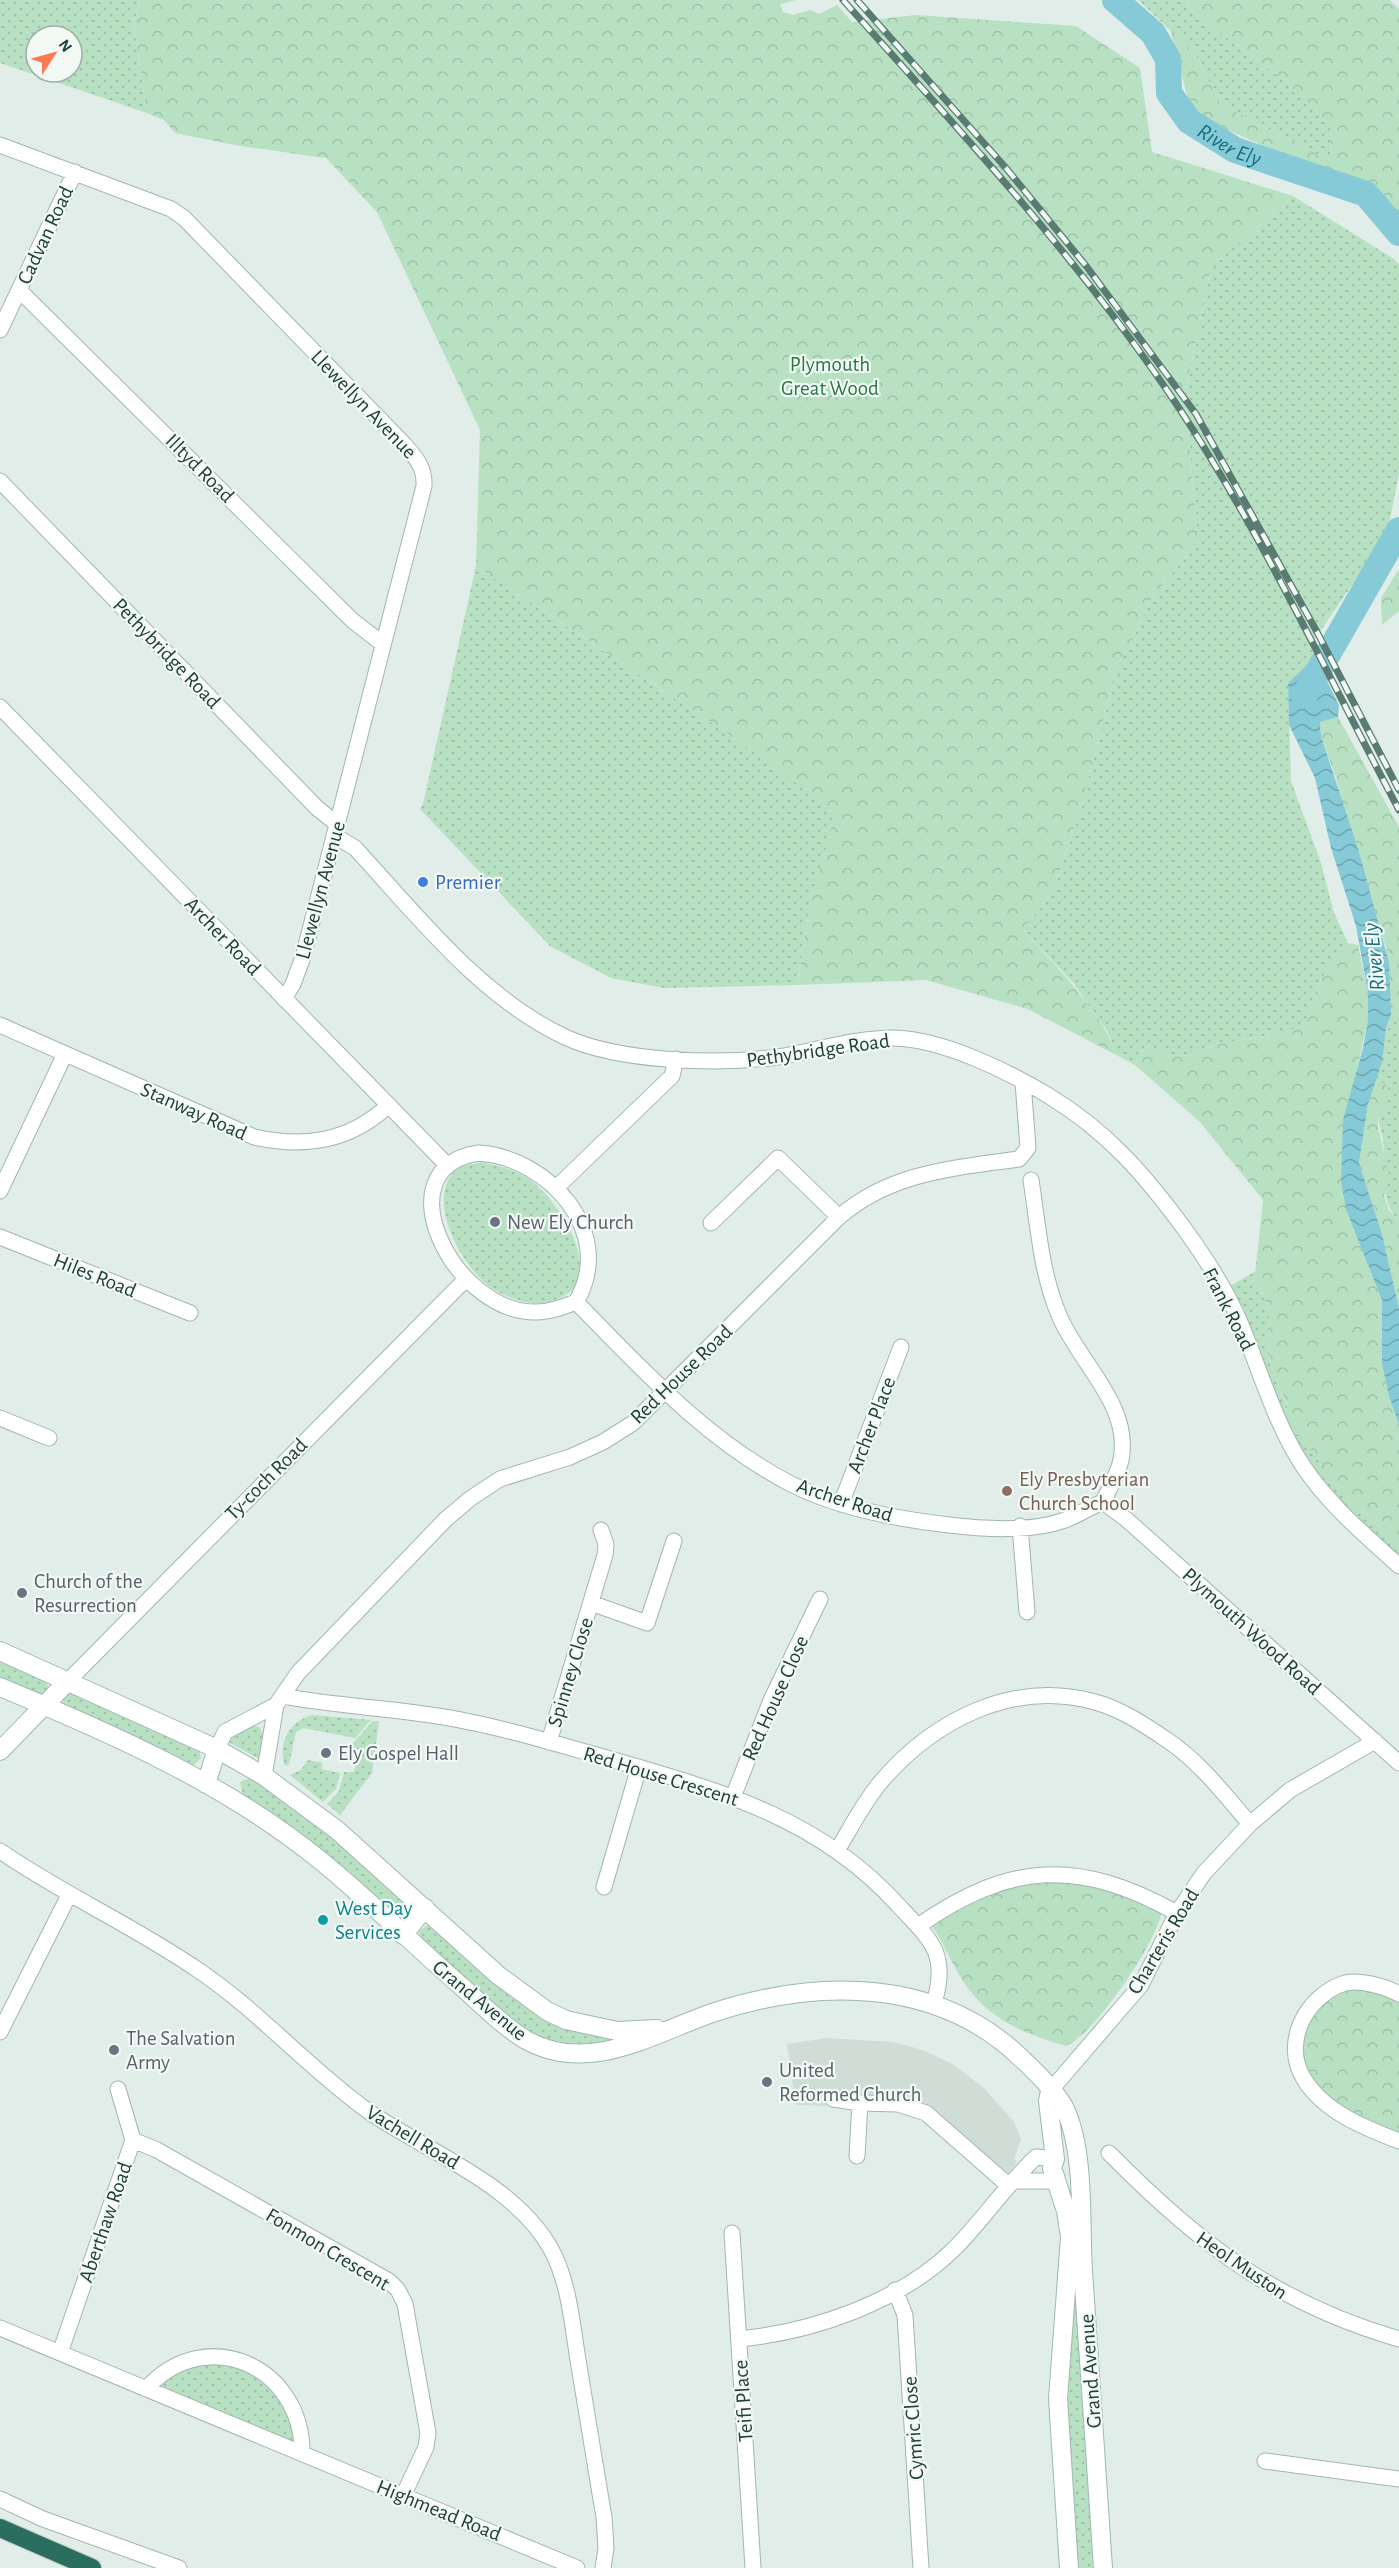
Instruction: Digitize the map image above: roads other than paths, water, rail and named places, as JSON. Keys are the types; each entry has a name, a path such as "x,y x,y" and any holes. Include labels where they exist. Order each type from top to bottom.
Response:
{"highway":[{"path":"0,2528 92,2568"}],"street":[{"name":"Llewellyn Avenue","path":"0,145 171,209 184,218 419,460 424,475 424,486 303,957 293,984 284,999"},
{"name":"Cadvan Road","path":"0,330 75,172"},
{"name":"Illtyd Road","path":"19,290 353,621 383,644"},
{"name":"Pethybridge Road","path":"0,481 309,799 474,973 542,1025 567,1038 592,1046 676,1059 733,1061 896,1038 948,1050 1023,1082"},
{"name":"Archer Road","path":"0,707 447,1165"},
{"name":"Stanway Road","path":"0,1025 254,1137 278,1143 303,1144 326,1141 362,1126 389,1105"},
{"path":"0,1191 65,1054"},
{"path":"557,1187 672,1076 676,1059"},
{"name":"Red House Road","path":"264,1776 279,1700 298,1673 446,1519 471,1498 500,1479 570,1457 603,1442 633,1423 839,1217 866,1196 911,1177 1019,1159 1028,1148 1023,1082"},
{"name":"Frank Road","path":"1023,1082 1082,1117 1124,1153 1148,1178 1227,1294 1287,1438 1301,1464 1330,1502 1399,1566"},
{"path":"497,1154 531,1168 557,1187 583,1229 588,1246 588,1276 576,1302 556,1310 534,1312 508,1307 487,1297 465,1280 446,1253 433,1216 432,1195 436,1180 447,1165 465,1155 497,1154"},
{"path":"711,1223 778,1158 839,1217"},
{"path":"1031,1180 1046,1279 1059,1316 1079,1354 1116,1410 1121,1429 1121,1461 1103,1502"},
{"name":"Hiles Road","path":"0,1237 190,1313"},
{"name":"Ty-coch Road","path":"69,1680 465,1280"},
{"name":"Archer Road","path":"576,1302 664,1391 710,1431 766,1470 792,1484 841,1503 921,1522 972,1528 1062,1521 1103,1502"},
{"name":"Archer Place","path":"841,1503 901,1347"},
{"path":"0,1418 49,1438"},
{"name":"Plymouth Wood Road","path":"1103,1502 1126,1518 1399,1763"},
{"path":"1020,1526 1027,1612"},
{"name":"Spinney Close","path":"549,1742 573,1655 591,1603 606,1544 601,1530"},
{"name":"Spinney Close","path":"591,1603 647,1623 674,1541"},
{"name":"Red House Close","path":"733,1797 772,1698 820,1599"},
{"name":"Grand Avenue","path":"0,1651 69,1680 217,1749 264,1776 336,1830 498,1975 547,2011 566,2020 617,2031 668,2029"},
{"path":"0,1751 69,1680"},
{"name":"Grand Avenue","path":"0,1687 206,1784 254,1812 321,1860 402,1935 527,2040 567,2055 618,2050 668,2029 736,2006 813,1992 891,1993 934,2003 970,2020 1000,2040 1027,2063 1050,2091 1060,2098 1069,2118 1077,2165 1103,2568"},
{"path":"838,1849 877,1786 914,1747 956,1717 997,1702 1031,1696 1072,1697 1120,1711 1168,1741 1192,1761 1250,1824"},
{"name":"Red House Road","path":"217,1749 225,1732 279,1700"},
{"name":"Red House Crescent","path":"279,1700 446,1718 549,1742 639,1767 733,1797 774,1814 838,1849 877,1881 918,1926 940,1962 941,1979 934,2003"},
{"name":"Charteris Road","path":"1050,2091 1141,1985 1177,1913 1204,1873 1250,1824 1290,1790 1375,1741"},
{"path":"206,1784 217,1749"},
{"path":"604,1887 639,1767"},
{"name":"Vachell Road","path":"0,1851 69,1895 157,1943 200,1971 237,1999 333,2084 392,2127 460,2165 516,2207 541,2234 560,2268 565,2287 604,2517 606,2548 603,2568"},
{"path":"918,1926 978,1889 1015,1878 1043,1874 1074,1875 1116,1885 1136,1891 1177,1913"},
{"path":"0,2032 69,1895"},
{"path":"402,1935 425,1908"},
{"path":"1399,1994 1370,1984 1347,1983 1318,1996 1301,2020 1295,2057 1303,2077 1314,2092 1340,2113 1366,2128 1399,2141"},
{"name":"Aberthaw Road","path":"60,2353 133,2140 118,2090"},
{"name":"Grand Avenue","path":"1050,2091 1048,2101 1056,2168 1070,2237 1058,2399 1069,2568"},
{"path":"739,2339 768,2336 819,2324 862,2309 895,2290 954,2249 1011,2183 1036,2157 1056,2168 1067,2181 1077,2165 1062,2153 1056,2168 1050,2181 1011,2183 926,2113 898,2104 860,2103 833,2098"},
{"path":"857,2156 860,2103"},
{"name":"Fonmon Crescent","path":"133,2140 187,2167 388,2281 398,2290 405,2304 428,2433 426,2447 403,2496"},
{"name":"Heol Muston","path":"1109,2153 1154,2199 1198,2237 1249,2274 1322,2313 1351,2325 1399,2339"},
{"name":"Teifi Place","path":"732,2234 753,2568"},
{"name":"Cymric Close","path":"895,2290 905,2315 921,2568"},
{"name":"Highmead Road","path":"0,2328 577,2568"},
{"path":"146,2389 170,2367 192,2359 213,2356 241,2361 264,2372 282,2390 296,2412 302,2435 302,2453"},
{"path":"1265,2461 1399,2479"},
{"path":"0,2499 43,2519 179,2568"}],"water":[{"path":"1315,657 1339,705 1338,717 1320,722 1321,736 1360,855 1389,963 1391,1015 1386,1029 1382,1062 1368,1104 1359,1163 1382,1234 1399,1308 1399,1425 1389,1396 1382,1364 1382,1300 1346,1209 1341,1181 1343,1120 1363,1048 1368,1020 1368,993 1356,926 1331,848 1315,778 1289,725 1288,683"}],"waterway":[{"name":"River Ely","path":"1115,0 1153,33 1168,59 1169,93 1189,121 1235,150 1366,194 1399,233"},
{"name":"River Ely","path":"1304,696 1399,530"}],"railway":[{"path":"843,0 1017,197 1140,351 1208,453 1237,503 1293,605 1399,810"},
{"path":"857,0 1006,168 1087,267 1196,414 1317,632 1399,790"}],"place":[{"name":"Premier","path":"423,882"},
{"name":"New Ely Church","path":"495,1222"},
{"name":"Ely Presbyterian Church School","path":"1007,1491"},
{"name":"Church of the Resurrection","path":"22,1593"},
{"name":"Ely Gospel Hall","path":"326,1753"},
{"name":"West Day Services","path":"323,1920"},
{"name":"The Salvation Army","path":"114,2050"},
{"name":"United Reformed Church","path":"767,2082"}],"park label":[{"name":"Plymouth Great Wood","path":"830,376"}]}
